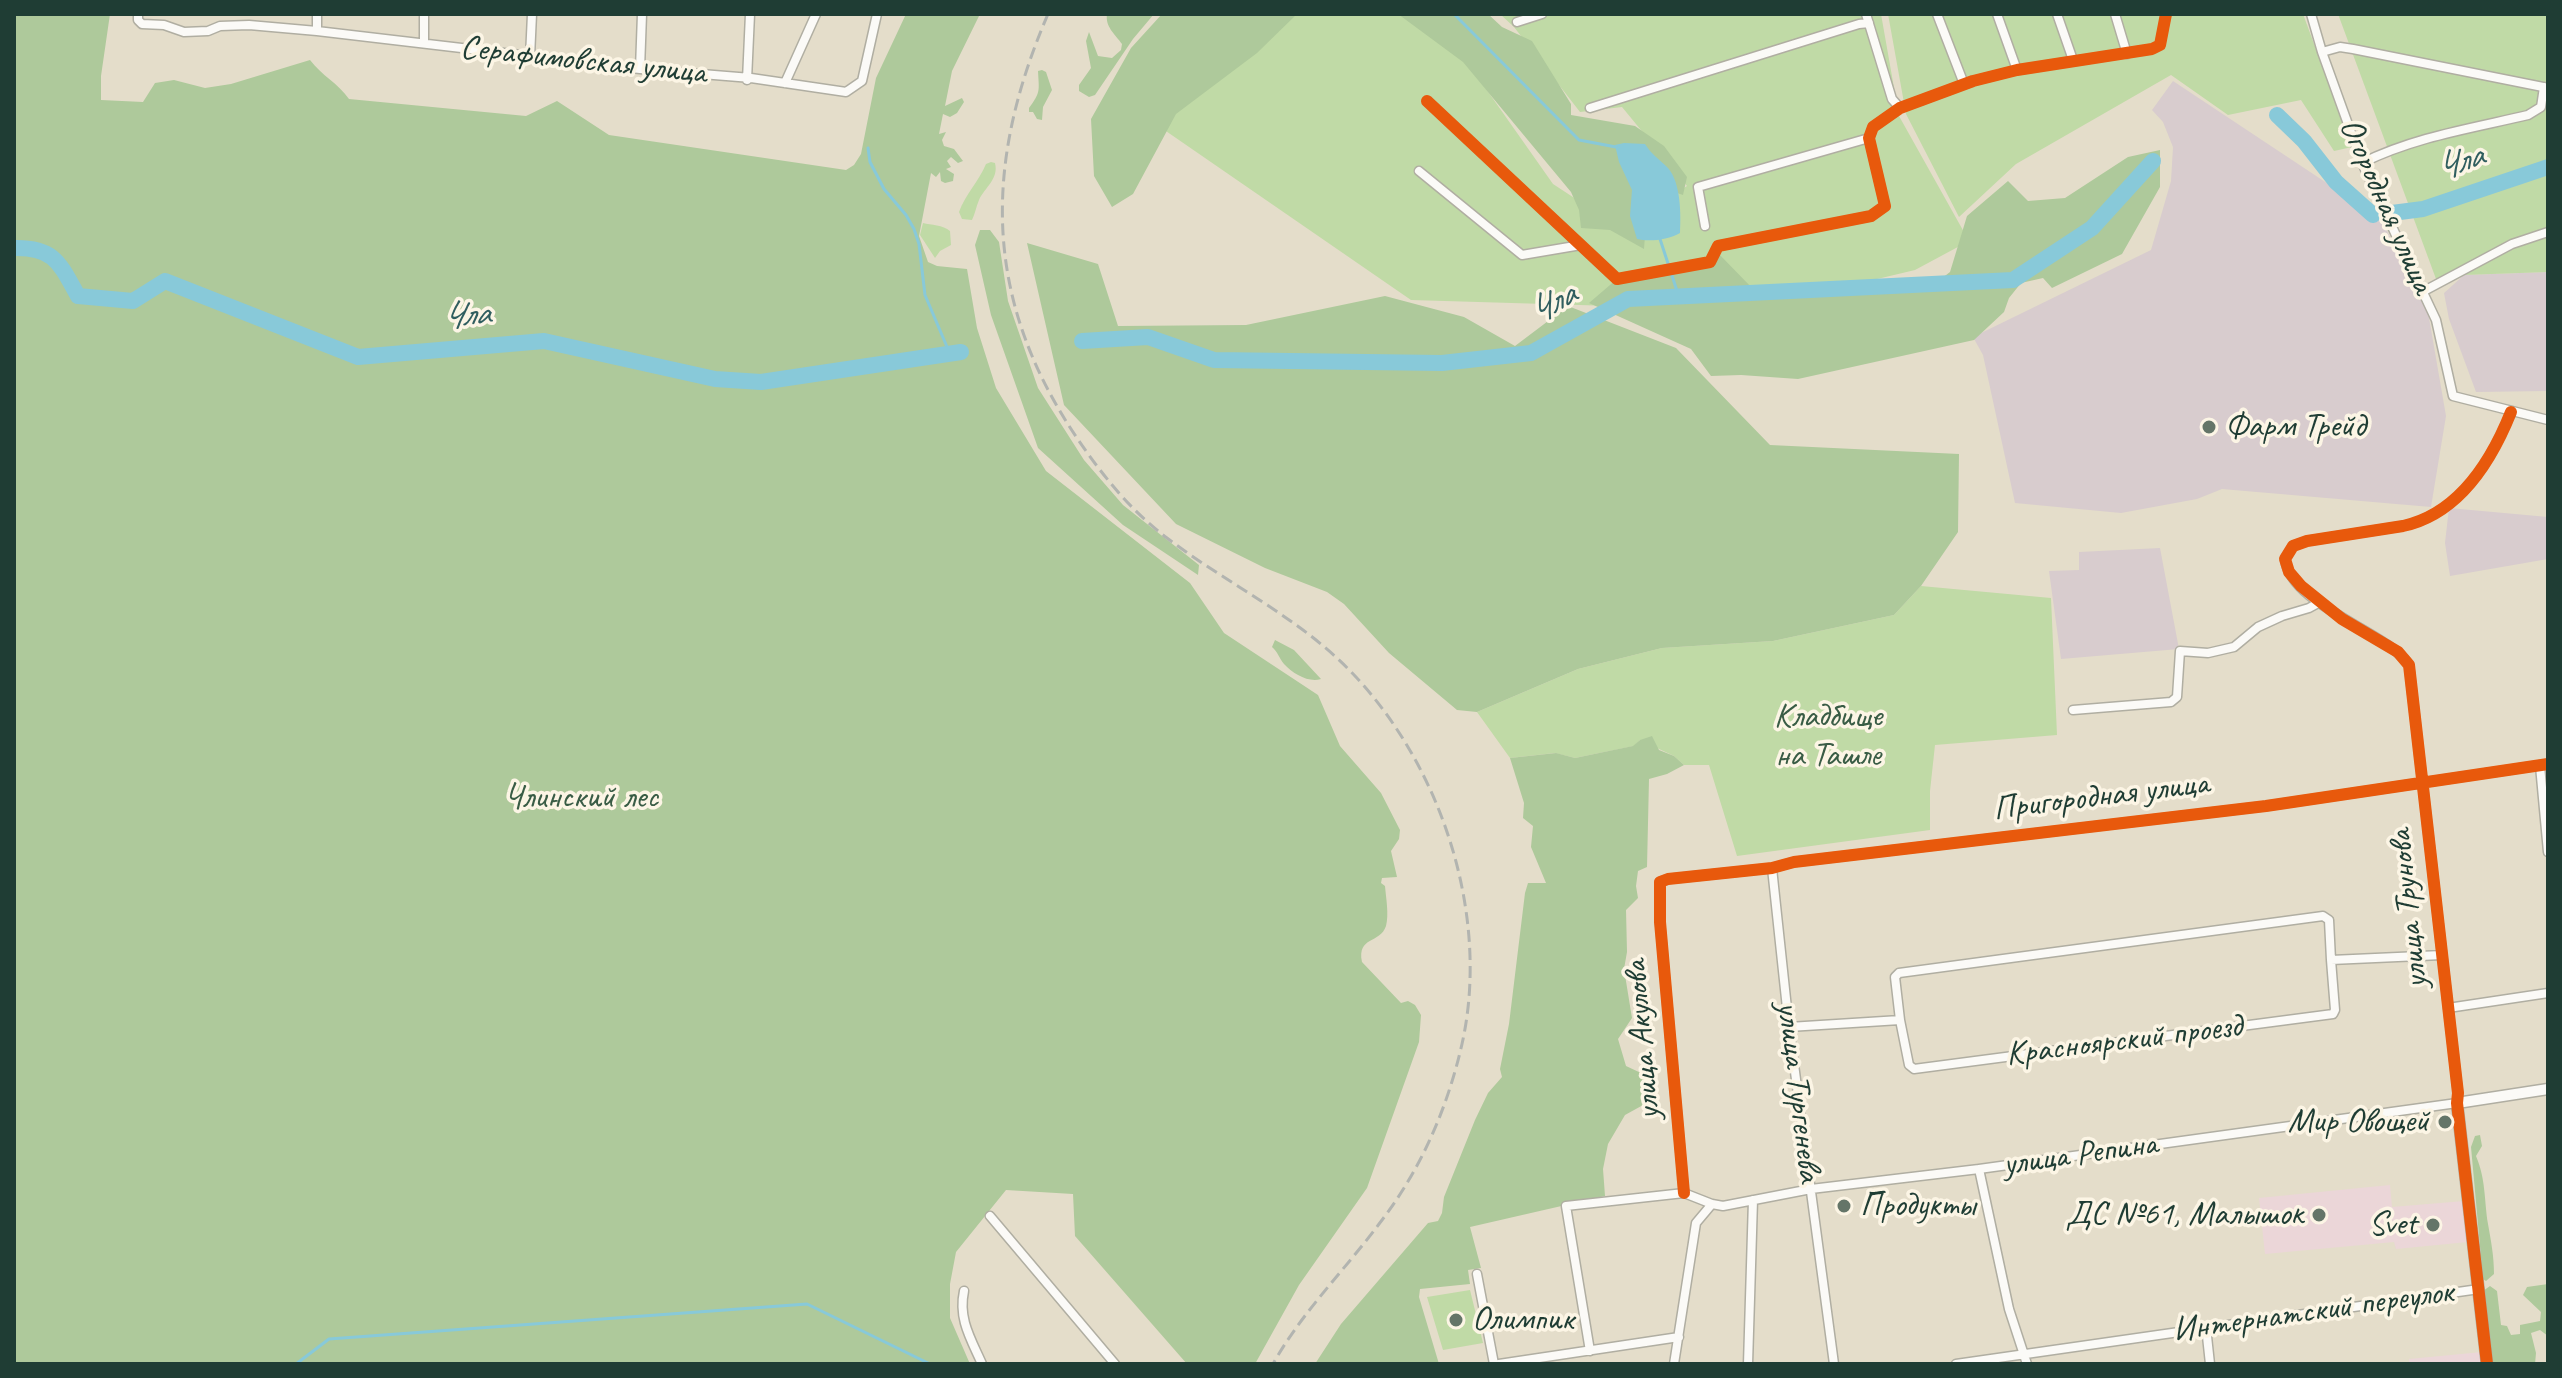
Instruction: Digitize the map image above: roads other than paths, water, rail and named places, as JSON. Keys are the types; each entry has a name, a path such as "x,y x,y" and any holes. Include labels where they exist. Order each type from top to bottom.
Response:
{"street":[{"path":"249,14 249,25"},
{"path":"317,14 317,31"},
{"path":"424,14 424,43"},
{"path":"530,57 532,14"},
{"path":"640,69 642,14"},
{"path":"747,80 750,14"},
{"path":"785,83 816,14"},
{"name":"Серафимовская улица","path":"138,17 142,24 164,25 184,32 249,25 317,31 846,92 862,81 877,14"},
{"path":"1517,22 1542,14"},
{"path":"1937,14 1964,84"},
{"path":"1997,14 2017,70"},
{"path":"2057,14 2073,60"},
{"path":"2115,14 2127,54"},
{"path":"1427,101 1617,279 1710,262 1718,246 1871,216 1885,206 1869,138 1873,127 1900,108 1964,84 2017,70 2152,49 2160,45 2166,14"},
{"name":"Огородная улица","path":"2310,15 2362,163 2424,291 2443,346 2453,396 2511,412"},
{"path":"1590,108 1868,19 1892,99 1900,108"},
{"path":"2322,52 2340,47 2353,49 2546,88 2541,107 2528,115 2385,151 2362,163"},
{"path":"1705,226 1698,187 1869,138"},
{"path":"1419,171 1522,255 1581,245"},
{"path":"2424,291 2512,244 2548,232"},
{"path":"2511,412 2548,420"},
{"name":"улица Трунова","path":"2487,1364 2409,665 2398,652 2342,619 2320,602 2301,586 2286,565 2287,554 2293,546 2335,535 2403,526 2435,515 2462,493 2484,465 2500,439 2511,412"},
{"path":"2073,710 2171,702 2177,697 2180,651 2208,653 2234,647 2258,627 2320,602"},
{"path":"2544,765 2548,852"},
{"name":"Пригородная улица","path":"1660,882 1772,868 1794,862 2266,806 2544,765"},
{"name":"улица Тургенева","path":"1772,868 1789,1027 1834,1364"},
{"name":"улица Акулова","path":"1660,882 1660,922 1684,1193"},
{"name":"Красноярский проезд","path":"2323,916 2329,920 2331,960 2333,1014 1914,1069 1909,1065 1895,977 1899,973 2323,916"},
{"path":"2331,960 2442,955"},
{"path":"2448,1008 2548,993"},
{"path":"1789,1027 1900,1020"},
{"name":"улица Репина","path":"1590,1351 1566,1206 1684,1193 1723,1206 1811,1189 1979,1169 2548,1089"},
{"path":"1979,1169 2009,1309 2026,1360"},
{"path":"1748,1364 1753,1200"},
{"path":"1674,1364 1696,1223 1712,1204"},
{"path":"990,1216 1115,1364"},
{"path":"1477,1274 1496,1364 1679,1337"},
{"name":"Интернатский переулок","path":"1956,1364 2026,1360 2206,1327 2479,1289"},
{"path":"964,1291 961,1303 964,1324 982,1364"},
{"path":"2206,1327 2210,1364"}],"water":[{"path":"1645,144 1672,174 1679,199 1680,233 1658,240 1637,239 1630,216 1632,190 1615,145"}],"waterway":[{"path":"1454,14 1579,140 1616,147"},
{"name":"Чла","path":"2277,115 2304,141 2336,182 2373,215"},
{"path":"868,148 870,162 884,189 914,229 919,244 925,295 950,354"},
{"name":"Чла","path":"1082,341 1148,337 1214,360 1442,363 1531,353 1628,299 2013,280 2092,228 2153,161"},
{"name":"Чла","path":"2392,213 2423,209 2548,167"},
{"path":"1662,236 1660,239 1679,297"},
{"name":"Чла","path":"14,248 28,248 48,254 61,266 78,296 133,301 165,281 358,357 544,341 715,379 761,382 961,352"},
{"path":"296,1364 329,1339 807,1304 930,1364"}],"railway":[{"path":"1048,14 1027,70 1012,124 1004,178 1003,230 1009,283 1024,334 1046,386 1087,452 1141,516 1188,553 1317,641 1372,696 1403,739 1428,786 1448,836 1462,888 1469,940 1469,993 1462,1044 1440,1116 1394,1204 1310,1309 1273,1364"}],"place":[{"name":"Фарм Трейд","path":"2209,427"},
{"name":"Мир Овощей","path":"2445,1122"},
{"name":"Продукты","path":"1844,1206"},
{"name":"ДС №61, Малышок","path":"2319,1215"},
{"name":"Svet","path":"2433,1225"},
{"name":"Олимпик","path":"1456,1320"}],"park label":[{"name":"Кладбище на Ташле","path":"1828,736"},
{"name":"Члинский лес","path":"581,798"}]}
